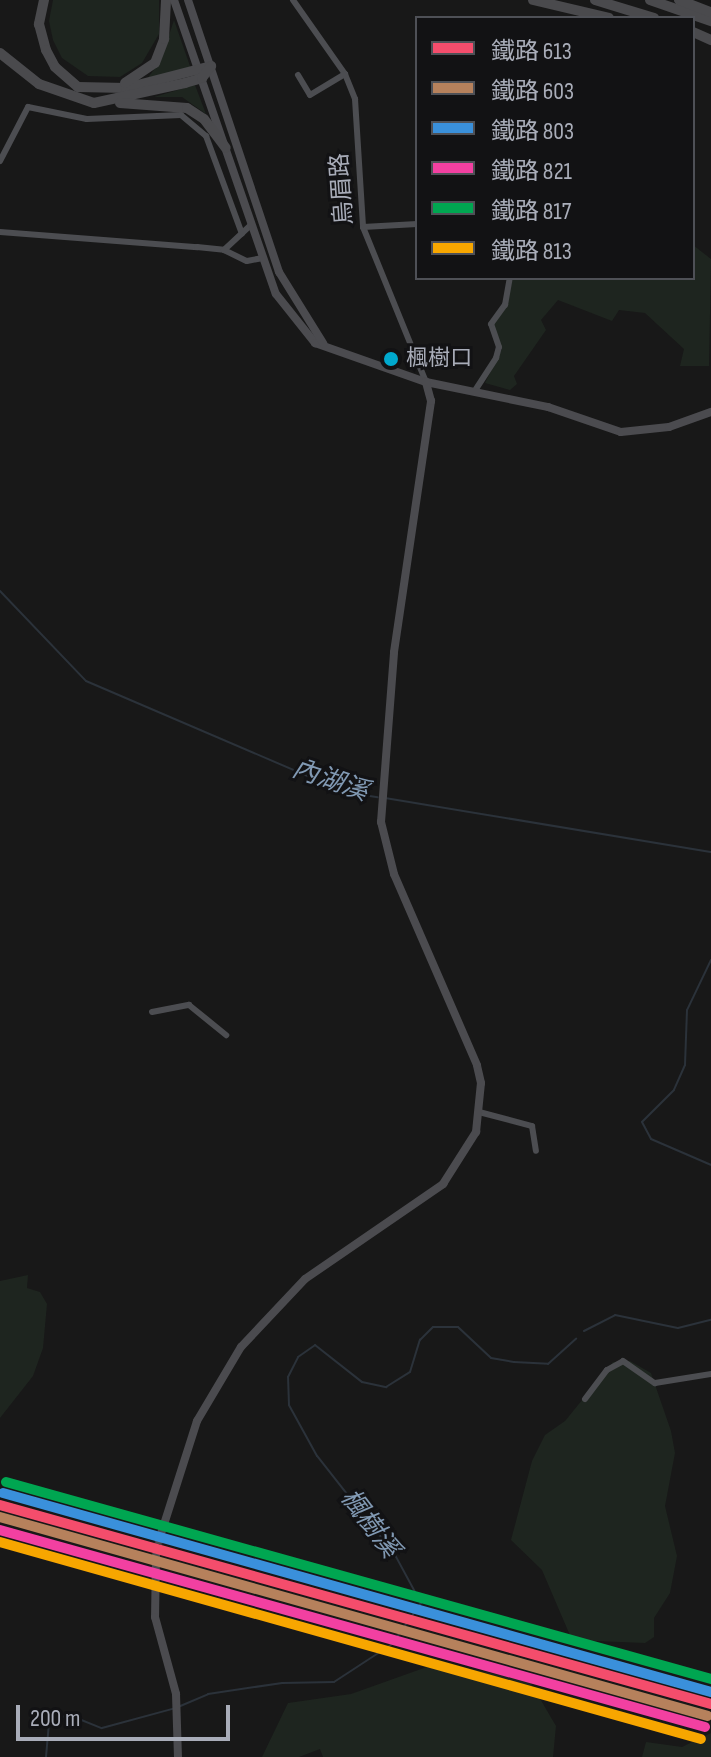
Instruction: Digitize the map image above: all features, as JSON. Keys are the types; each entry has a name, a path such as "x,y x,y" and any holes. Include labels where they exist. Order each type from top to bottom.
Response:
{"highway":[{"path":"44,0 39,24 50,59 67,80 91,89 126,88 199,73"},
{"path":"91,89 133,80 155,63 164,39 166,0"},
{"path":"533,0 601,16"},
{"path":"595,0 647,16"},
{"path":"650,0 711,21"},
{"path":"679,0 711,12"},
{"path":"0,53 39,84 66,96 94,103 187,108 204,119 226,148"},
{"path":"94,103 199,73 211,66"}],"street":[{"path":"174,0 263,258 285,311 306,335 426,382 476,389 621,432 669,427 711,412"},
{"path":"188,0 279,272 323,343"},
{"name":"烏眉路","path":"293,0 345,74 359,128 356,180 363,227 426,382"},
{"path":"298,75 310,95 345,74"},
{"path":"0,161 28,107 87,119 181,115 206,136 242,234"},
{"path":"363,227 415,224"},
{"path":"224,250 251,225"},
{"path":"0,232 224,250 247,261 263,258"},
{"path":"476,389 496,358 499,347 491,324 505,305 510,280"},
{"path":"159,1540 197,1421 241,1347 305,1279 443,1184 467,1150 479,1112 481,1083 470,1043 394,874 381,822 394,652 431,401 426,382"},
{"path":"152,1012 189,1005 226,1035"},
{"path":"479,1112 532,1126 536,1151"},
{"path":"585,1399 607,1370 623,1361 655,1383 711,1374"},
{"path":"156,1556 155,1617 176,1694 180,1720 178,1757"}],"shaded area":[{"path":"53,0 159,0 159,34 142,63 120,77 88,76 62,58 53,40 49,21"},
{"path":"174,20 191,69 147,79 161,60"},
{"path":"195,85 206,114 182,97 154,97"},
{"path":"695,247 711,259 709,366 680,366 684,349 645,313 619,310 612,321 558,300 541,320 546,330 514,376 517,384 510,390 485,383 502,349 492,323 505,308 512,280 695,280"},
{"path":"28,1275 27,1288 40,1292 47,1304 43,1348 33,1376 0,1418 0,1281"},
{"path":"630,1361 651,1373 671,1431 675,1453 665,1506 677,1556 670,1593 654,1618 654,1637 645,1643 572,1640 542,1570 511,1540 532,1461 545,1435 565,1421 613,1362"},
{"path":"438,1663 529,1680 556,1726 553,1757 323,1757 320,1749 299,1757 262,1757 288,1703 351,1694"},
{"path":"711,1733 711,1757 642,1757 646,1742 682,1747"}],"waterway":[{"name":"內湖溪","path":"0,591 86,681 345,792 378,797"},
{"name":"內湖溪","path":"385,798 711,852"},
{"name":"楓樹溪","path":"711,960 687,1010 685,1065 674,1090 642,1122 651,1139 711,1165"},
{"name":"楓樹溪","path":"584,1331 615,1315 678,1328 711,1320"},
{"name":"楓樹溪","path":"178,1707 208,1694 282,1683 334,1682 392,1644 421,1603 395,1555 317,1456 289,1405 288,1377 298,1357 315,1345 362,1382 386,1387 410,1372 420,1340 433,1327 458,1327 491,1358 514,1362 548,1364 576,1339"},
{"name":"楓樹溪","path":"46,1757 49,1720 69,1715 102,1728 172,1709"}],"tunnel":[{"path":"156,1556 159,1540"}],"rail line":[{"name":"817","path":"6,1482 711,1679"},
{"name":"803","path":"3,1493 711,1692"},
{"name":"613","path":"0,1505 711,1704"},
{"name":"603","path":"0,1517 708,1716"},
{"name":"821","path":"0,1530 705,1727"},
{"name":"813","path":"0,1542 701,1739"}],"place":[{"name":"楓樹口","path":"391,359"}]}
